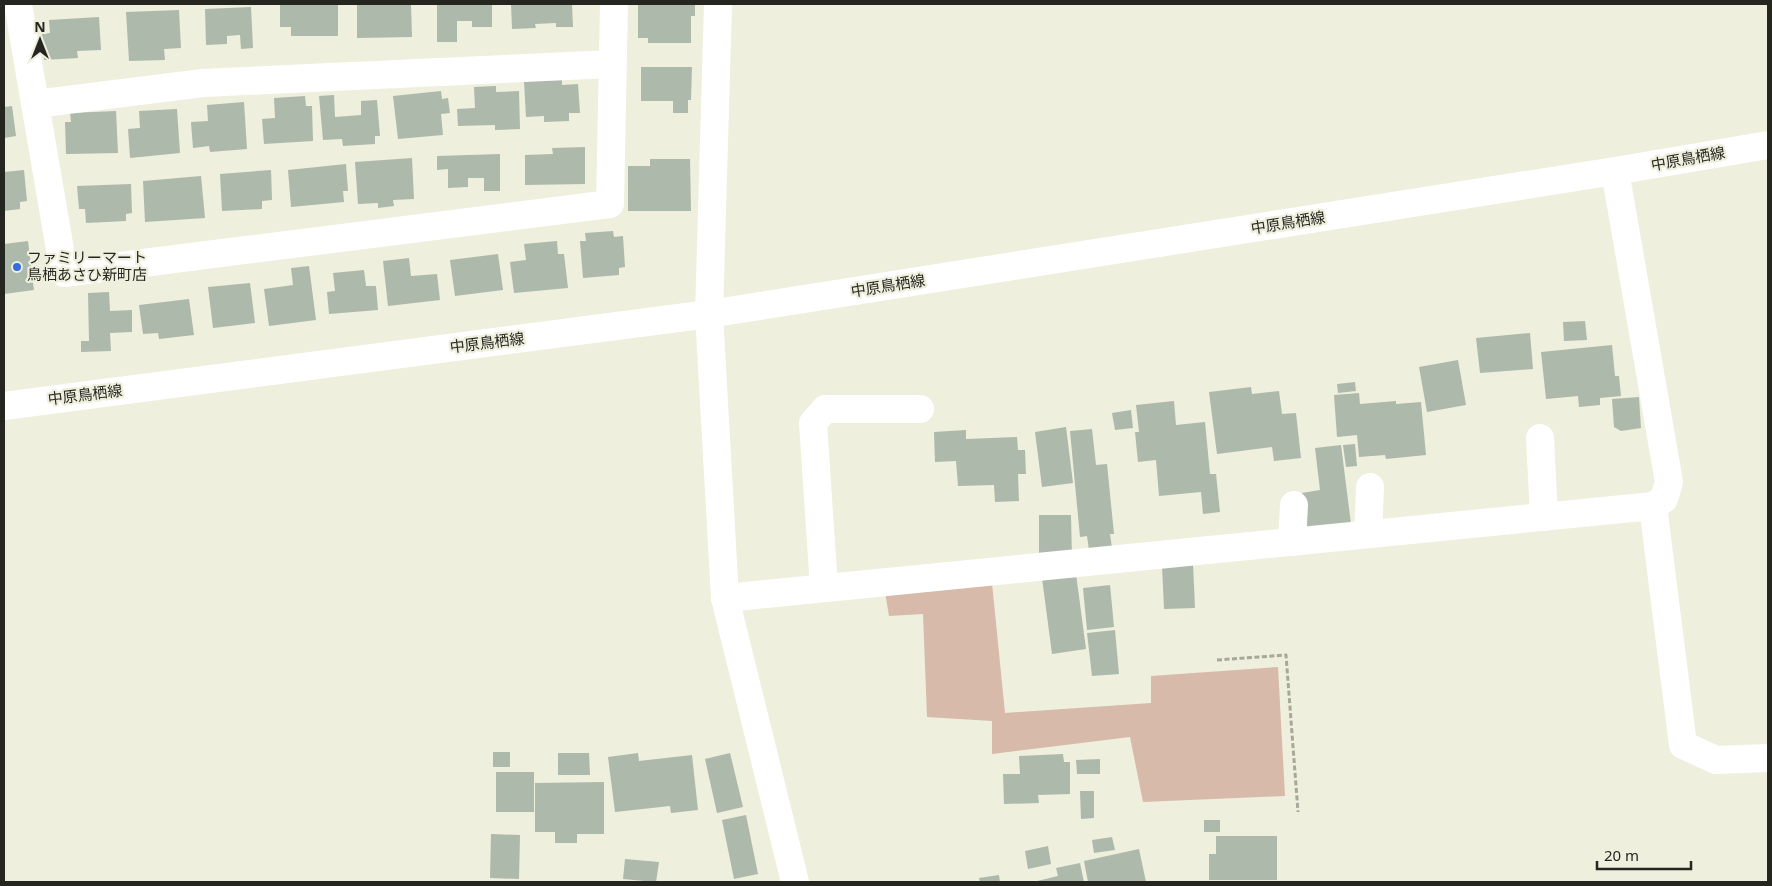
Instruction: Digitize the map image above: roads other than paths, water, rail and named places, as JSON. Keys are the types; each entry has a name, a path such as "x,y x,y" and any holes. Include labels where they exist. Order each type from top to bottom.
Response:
{"street":[{"path":"18,4 64,273 610,204 614,4"},
{"path":"718,4 709,314 725,598 794,882"},
{"path":"35,104 203,83 612,64"},
{"name":"中原鳥栖線","path":"4,406 709,314 1616,171 1768,145"},
{"path":"725,598 1653,506 1664,499 1669,482 1616,171"},
{"path":"824,588 812,423 825,409 920,409"},
{"path":"1540,438 1544,517"},
{"path":"1368,534 1370,487"},
{"path":"1292,542 1294,506"},
{"path":"1653,506 1683,744 1716,760 1768,758"}],"place":[{"name":"ファミリーマート 鳥栖あさひ新町店","path":"17,267"}]}
